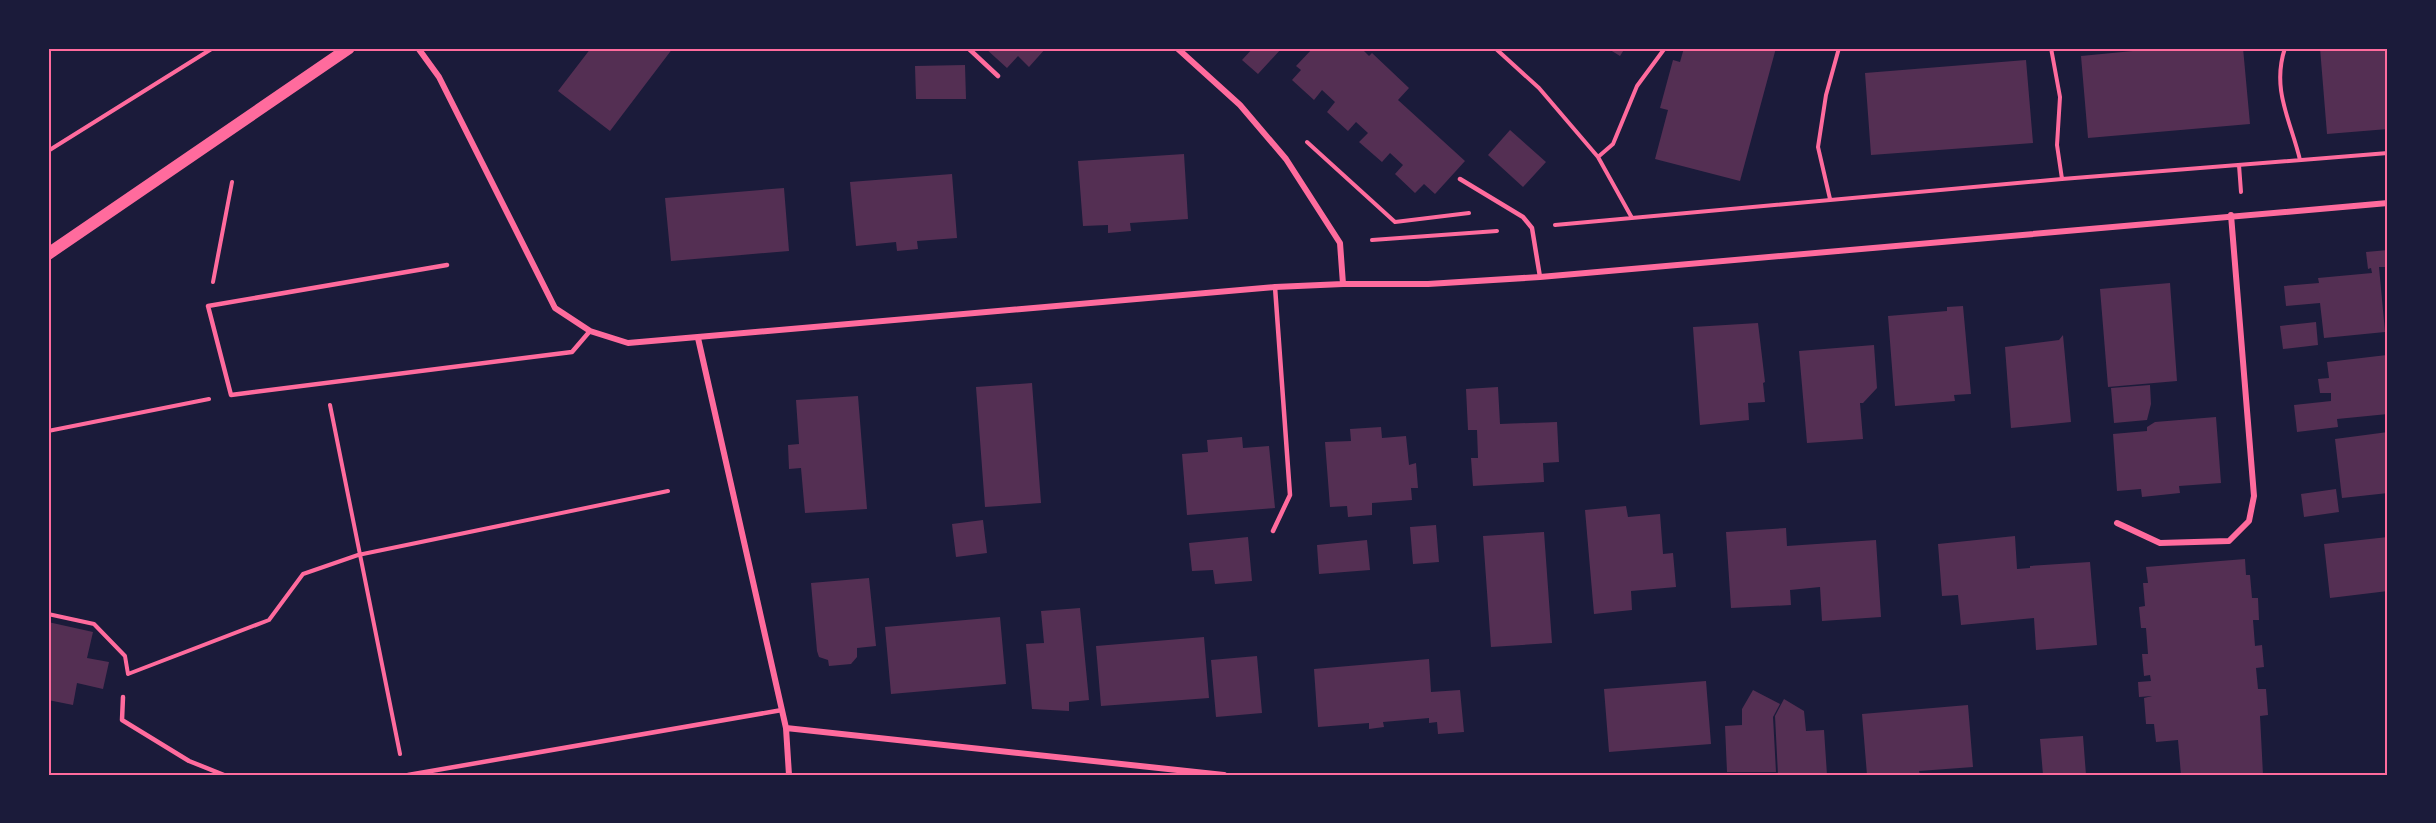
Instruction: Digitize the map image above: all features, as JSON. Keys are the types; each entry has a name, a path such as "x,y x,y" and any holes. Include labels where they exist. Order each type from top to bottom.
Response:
{"main road":[{"path":"48,254 349,48"}],"street":[{"path":"418,48 439,77 555,308 590,331 628,343 1275,286 1428,284 1540,277 2388,203"},
{"path":"1176,48 1240,105 1286,159 1340,243 1343,284"},
{"path":"2117,523 2160,543 2229,541 2249,521 2254,496 2231,215"},
{"path":"698,338 786,728 789,775"},
{"path":"786,728 1224,775"}],"lane":[{"path":"968,48 998,76"},
{"path":"1461,178 1523,217 1532,228 1540,277"},
{"path":"447,265 208,306 231,395 572,352 590,331"},
{"path":"1273,531 1290,495 1275,286"},
{"path":"123,698 122,720 189,761 224,775"},
{"path":"408,775 782,710"}],"path":[{"path":"48,151 213,48"},
{"path":"1495,48 1539,88 1598,158 1632,218"},
{"path":"1598,158 1613,144 1637,86 1665,48"},
{"path":"1830,200 1818,147 1826,95 1839,48"},
{"path":"2051,48 2060,97 2057,145 2062,179"},
{"path":"2285,48 2280,62 2280,85 2286,119 2296,143 2300,161"},
{"path":"1303,139 1395,222 1507,207"},
{"path":"1372,240 1532,228 2062,179 2388,153"},
{"path":"2239,165 2241,195"},
{"path":"208,306 232,182"},
{"path":"326,383 358,555 402,763"},
{"path":"48,431 231,395"},
{"path":"48,614 94,624 125,656 128,674 269,620 303,574 358,555 668,491"}],"building":[{"path":"591,48 673,48 610,131 558,91"},
{"path":"985,48 1046,48 1029,67 1018,56 1007,68"},
{"path":"1253,48 1282,48 1258,74 1242,60"},
{"path":"1313,48 1361,48 1369,56 1372,53 1409,88 1398,100 1465,161 1435,194 1424,184 1415,193 1395,174 1403,165 1390,153 1382,162 1359,142 1368,133 1356,122 1348,131 1327,112 1335,102 1322,90 1314,100 1292,80 1301,70 1296,66"},
{"path":"1607,48 1625,48 1620,56"},
{"path":"1684,48 1776,48 1740,181 1655,159 1668,110 1660,108 1673,60 1680,62"},
{"path":"2164,48 2243,48 2250,124 2088,138 2081,56"},
{"path":"2320,48 2388,48 2388,129 2327,134"},
{"path":"2026,60 2033,143 1871,155 1865,73"},
{"path":"965,65 966,99 916,99 915,66"},
{"path":"1510,130 1546,162 1523,187 1488,155"},
{"path":"1184,154 1188,219 1130,223 1131,231 1108,233 1108,225 1083,226 1078,161"},
{"path":"952,174 957,238 917,241 918,249 897,251 896,242 856,246 850,182"},
{"path":"784,188 789,251 671,261 665,198"},
{"path":"2388,250 2388,267 2379,267 2385,332 2324,338 2320,303 2286,306 2284,286 2319,283 2318,278 2372,273 2371,268 2368,269 2366,252"},
{"path":"2170,283 2177,381 2108,387 2100,289"},
{"path":"1963,306 1971,394 1954,395 1955,401 1895,406 1888,316 1947,311 1947,307"},
{"path":"2316,322 2318,345 2283,349 2280,326"},
{"path":"1758,323 1765,402 1748,403 1749,420 1700,425 1693,327"},
{"path":"2063,335 2071,422 2011,428 2005,347 2059,340"},
{"path":"1874,345 1877,388 1863,403 1860,403 1863,439 1807,443 1799,351"},
{"path":"2387,355 2388,414 2337,419 2338,427 2297,432 2294,405 2331,401 2331,393 2320,393 2318,379 2329,378 2327,362"},
{"path":"1032,383 1041,503 985,507 976,387"},
{"path":"2150,385 2151,404 2147,420 2114,423 2111,388"},
{"path":"1498,387 1500,424 1557,422 1559,462 1543,463 1544,482 1473,486 1471,458 1478,458 1477,430 1468,430 1466,389"},
{"path":"858,396 867,509 805,513 801,468 789,469 788,445 799,444 796,400"},
{"path":"2216,417 2221,483 2179,486 2180,493 2142,497 2141,489 2117,491 2113,434 2147,431 2147,427 2155,422"},
{"path":"1381,427 1382,438 1406,436 1409,465 1416,463 1418,488 1411,488 1412,500 1372,503 1372,515 1348,517 1347,506 1330,507 1325,442 1351,441 1350,429"},
{"path":"2388,432 2388,493 2342,498 2335,439"},
{"path":"1242,437 1243,448 1269,446 1275,508 1187,515 1182,454 1208,452 1207,440"},
{"path":"2336,489 2339,512 2304,517 2301,494"},
{"path":"1626,506 1628,517 1660,514 1663,554 1673,553 1676,587 1631,591 1632,610 1594,614 1585,510"},
{"path":"983,520 987,553 956,557 952,524"},
{"path":"1436,525 1439,562 1413,564 1410,527"},
{"path":"1786,528 1787,546 1876,540 1881,617 1822,621 1820,587 1790,590 1791,605 1731,608 1726,532"},
{"path":"1544,532 1552,643 1491,647 1483,536"},
{"path":"2015,536 2017,569 2090,562 2097,645 2036,650 2034,618 1961,625 1958,595 1942,596 1938,544"},
{"path":"1248,537 1252,581 1215,584 1213,570 1192,571 1189,543"},
{"path":"2388,537 2388,591 2330,598 2324,544"},
{"path":"1367,540 1370,570 1319,574 1317,545"},
{"path":"2245,559 2246,575 2250,575 2252,598 2258,598 2259,620 2253,620 2255,646 2262,645 2264,667 2256,668 2258,689 2266,689 2268,715 2260,716 2263,775 2181,775 2178,740 2156,742 2154,724 2146,724 2144,698 2152,696 2139,697 2138,682 2151,681 2150,675 2144,676 2142,654 2148,654 2146,628 2141,628 2139,607 2145,606 2143,583 2148,583 2146,567"},
{"path":"869,578 876,646 857,648 857,657 851,664 829,666 828,660 819,657 817,651 811,583"},
{"path":"1080,608 1089,700 1069,702 1069,711 1032,709 1026,644 1044,643 1041,611"},
{"path":"1000,617 1006,684 891,694 885,627"},
{"path":"48,622 93,632 87,658 109,662 103,689 77,683 73,705 48,700"},
{"path":"1204,637 1209,698 1101,706 1096,646"},
{"path":"1257,656 1262,713 1216,717 1211,660"},
{"path":"1429,659 1431,692 1460,690 1464,732 1438,734 1437,722 1429,723 1429,718 1383,722 1384,727 1369,729 1369,723 1318,727 1314,669"},
{"path":"1706,681 1711,744 1609,752 1604,689"},
{"path":"1753,690 1780,704 1773,717 1776,772 1727,772 1725,726 1742,725 1742,709"},
{"path":"1784,699 1804,711 1806,731 1824,730 1827,775 1778,775 1775,716"},
{"path":"1968,705 1973,767 1919,771 1920,775 1905,775 1905,773 1867,775 1862,714"},
{"path":"2083,736 2086,775 2043,775 2040,739"}]}
